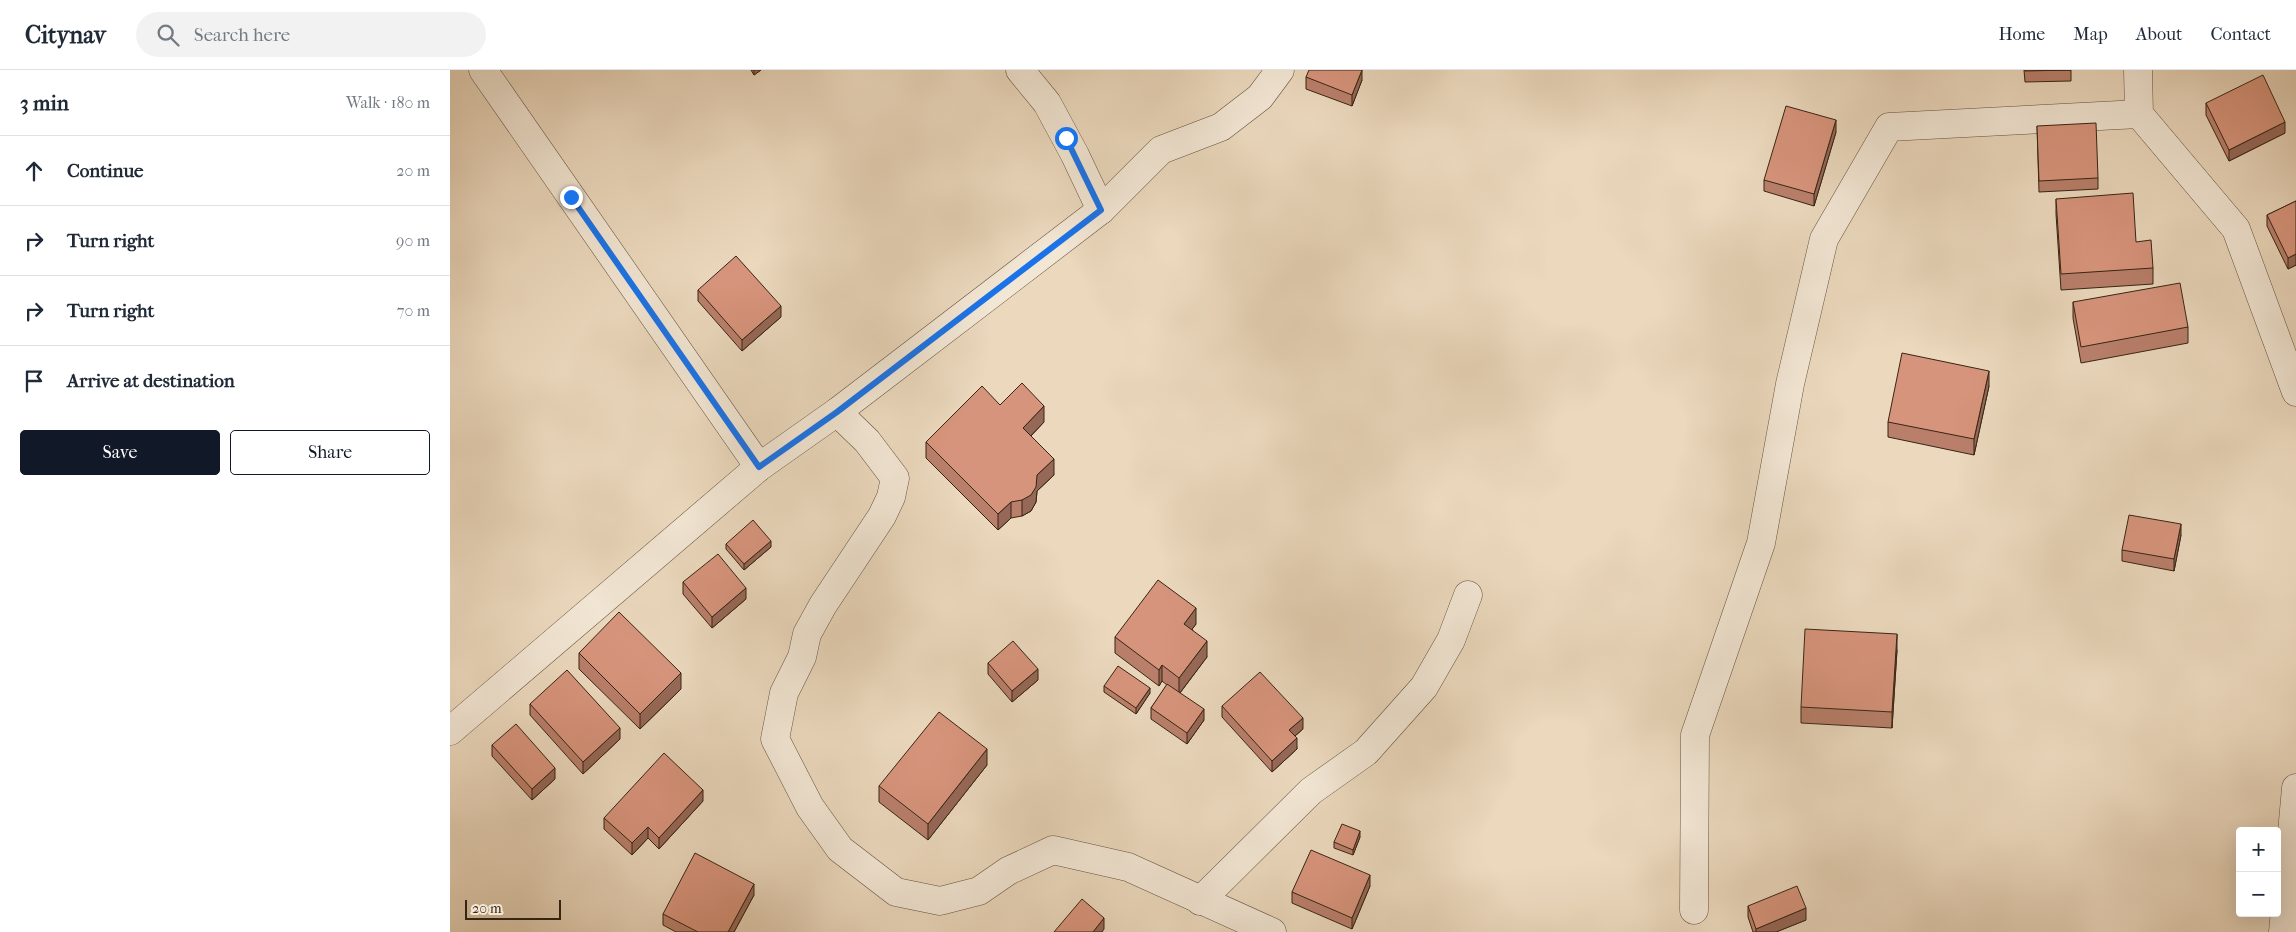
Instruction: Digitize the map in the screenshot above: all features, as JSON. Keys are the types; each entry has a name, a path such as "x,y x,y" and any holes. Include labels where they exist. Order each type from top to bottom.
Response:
{"street":[{"path":"483,70 759,467"},
{"path":"1020,70 1047,103 1075,155 1101,210"},
{"path":"450,731 759,467 837,412 1101,210 1161,150 1221,127 1260,97 1280,70"},
{"path":"2138,70 2139,114 2236,229 2296,392"},
{"path":"1694,910 1695,735 1762,543 1790,384 1824,239 1889,127 2139,114"},
{"path":"837,412 868,440 894,478 891,497 882,516 823,605 807,634 802,657 784,693 774,739 810,807 840,849 896,892 940,901 979,891 1008,871 1053,850 1128,866 1200,901 1272,932"},
{"path":"1200,901 1311,791 1366,752 1424,687 1451,640 1468,595"},
{"path":"2283,932 2296,788"}],"building":[{"path":"1309,70 1362,70 1352,95 1306,77"},
{"path":"2025,70 2071,70 2025,71"},
{"path":"2263,75 2285,122 2229,150 2206,103"},
{"path":"1786,106 1836,120 1814,194 1764,180"},
{"path":"2096,123 2098,178 2039,181 2037,126"},
{"path":"2133,193 2136,242 2151,240 2153,268 2061,274 2056,199"},
{"path":"2296,201 2296,254 2288,258 2267,215"},
{"path":"736,256 781,306 742,340 698,290"},
{"path":"2180,283 2188,327 2081,347 2073,302"},
{"path":"1902,353 1989,371 1974,439 1888,422"},
{"path":"1022,383 1044,406 1023,428 1054,459 1037,475 1036,487 1031,495 1022,500 1011,502 998,514 926,442 982,386 1000,405"},
{"path":"2129,515 2181,524 2174,559 2122,550"},
{"path":"753,520 771,541 744,564 726,544"},
{"path":"718,554 746,588 712,617 683,582"},
{"path":"1158,580 1196,608 1184,624 1207,641 1179,678 1162,665 1159,670 1115,637"},
{"path":"619,612 681,673 640,714 579,653"},
{"path":"1805,629 1897,634 1892,712 1801,707"},
{"path":"1013,641 1038,669 1012,691 988,663"},
{"path":"1118,666 1150,688 1136,708 1104,686"},
{"path":"567,670 620,728 583,762 530,704"},
{"path":"1260,672 1303,718 1289,730 1297,738 1272,761 1222,706"},
{"path":"1167,684 1204,709 1187,733 1151,708"},
{"path":"939,712 987,749 928,824 879,786"},
{"path":"516,724 555,768 532,789 492,745"},
{"path":"664,753 703,790 659,838 648,827 632,843 604,818"},
{"path":"1342,824 1360,831 1353,850 1334,842"},
{"path":"1311,850 1370,875 1352,918 1292,892"},
{"path":"695,853 754,884 728,932 698,932 663,914"},
{"path":"1797,886 1806,908 1756,929 1748,906"},
{"path":"1082,899 1104,918 1093,932 1054,932"}],"route":[{"path":"571,197 759,467 837,412 1101,210 1066,138"}]}
